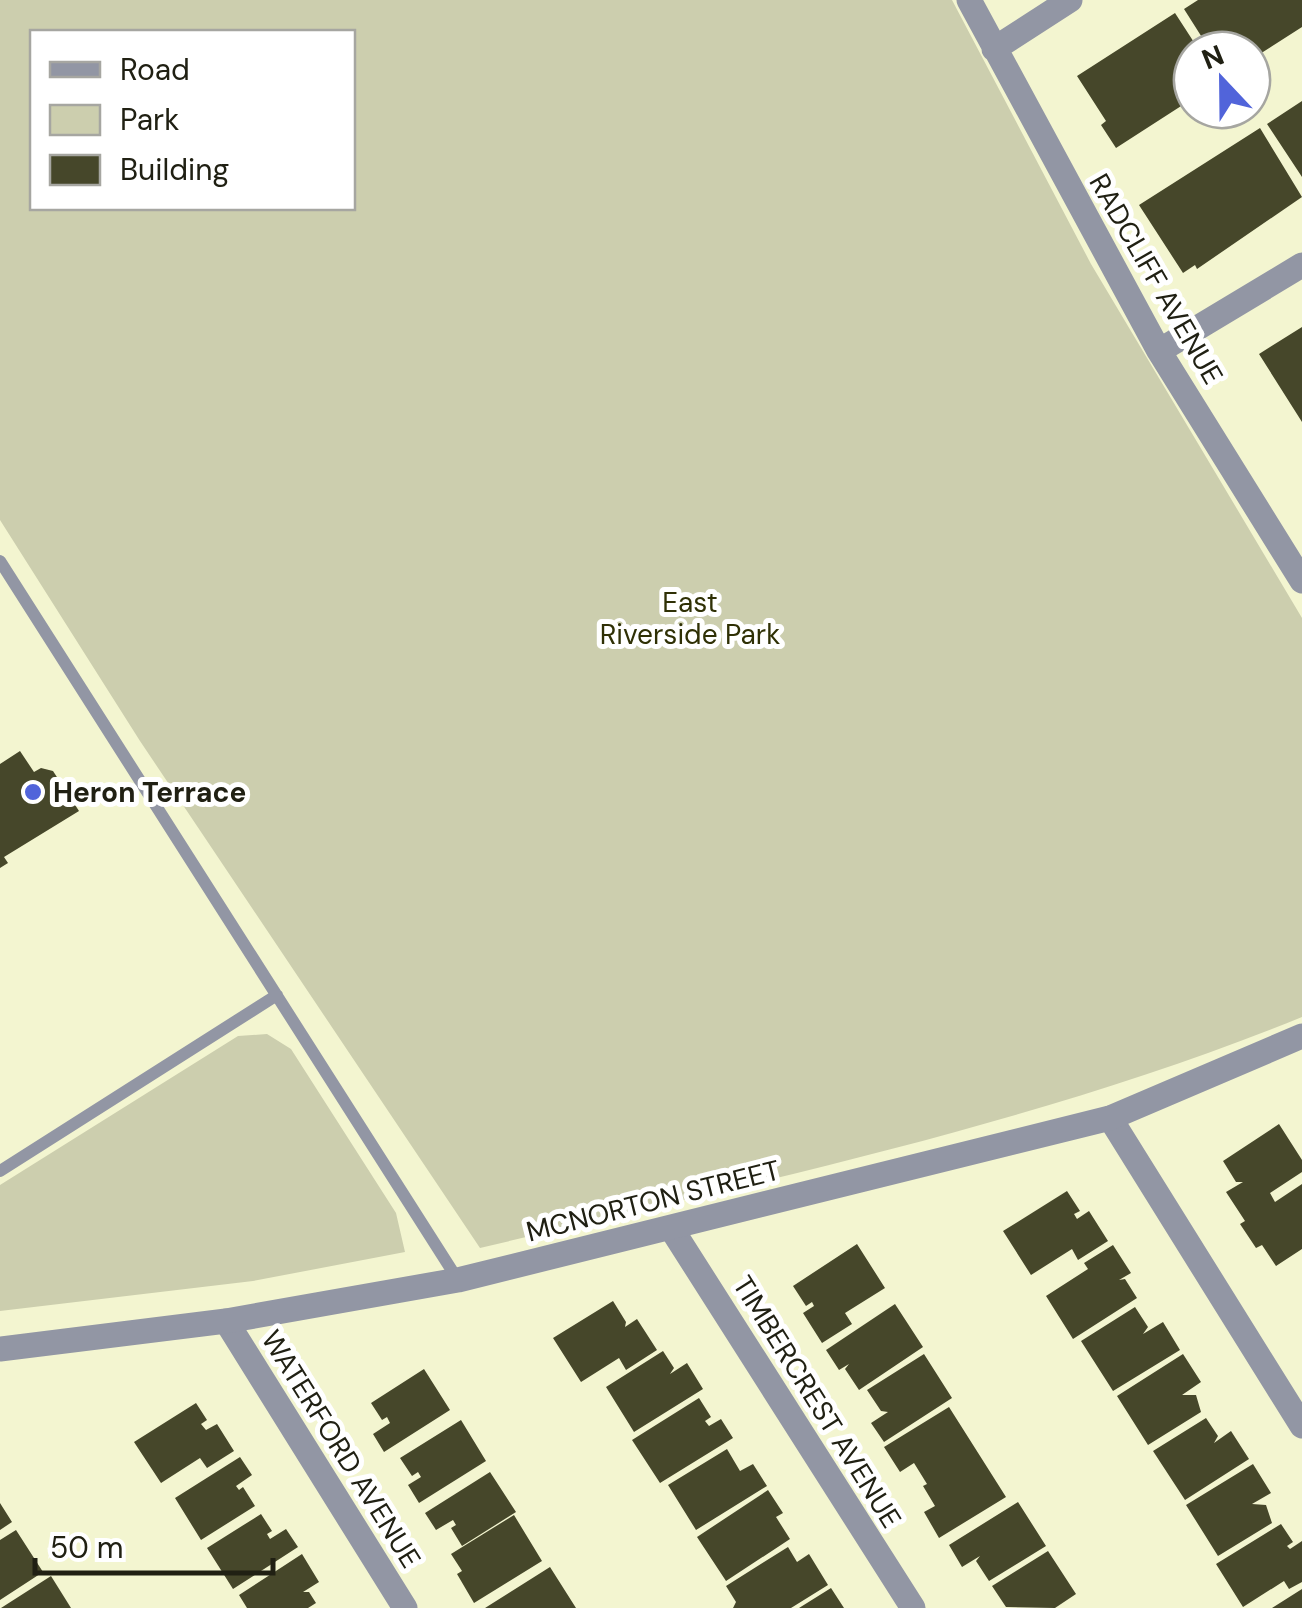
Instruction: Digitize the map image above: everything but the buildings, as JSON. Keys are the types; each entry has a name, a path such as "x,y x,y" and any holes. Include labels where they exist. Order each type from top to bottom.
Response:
{"street":[{"name":"RADCLIFF AVENUE","path":"969,0 1159,351 1302,581"},
{"path":"994,49 1070,0"},
{"path":"1159,351 1302,265"},
{"name":"MCNORTON STREET","path":"0,1348 226,1321 458,1280 1110,1118 1302,1036"},
{"path":"1110,1118 1302,1426"},
{"name":"TIMBERCREST AVENUE","path":"671,1228 913,1608"},
{"name":"WATERFORD AVENUE","path":"226,1321 405,1608"}],"lane":[{"path":"0,562 458,1280"},
{"path":"0,1171 277,995"}],"green space":[{"name":"East Riverside Park","path":"0,0 952,0 1091,264 1302,618 1302,1017 1202,1055 999,1120 480,1248 140,741 0,520"},
{"path":"267,1034 291,1049 396,1213 405,1252 253,1281 0,1311 0,1185 238,1036"}],"place":[{"name":"Heron Terrace","path":"33,792"}]}
